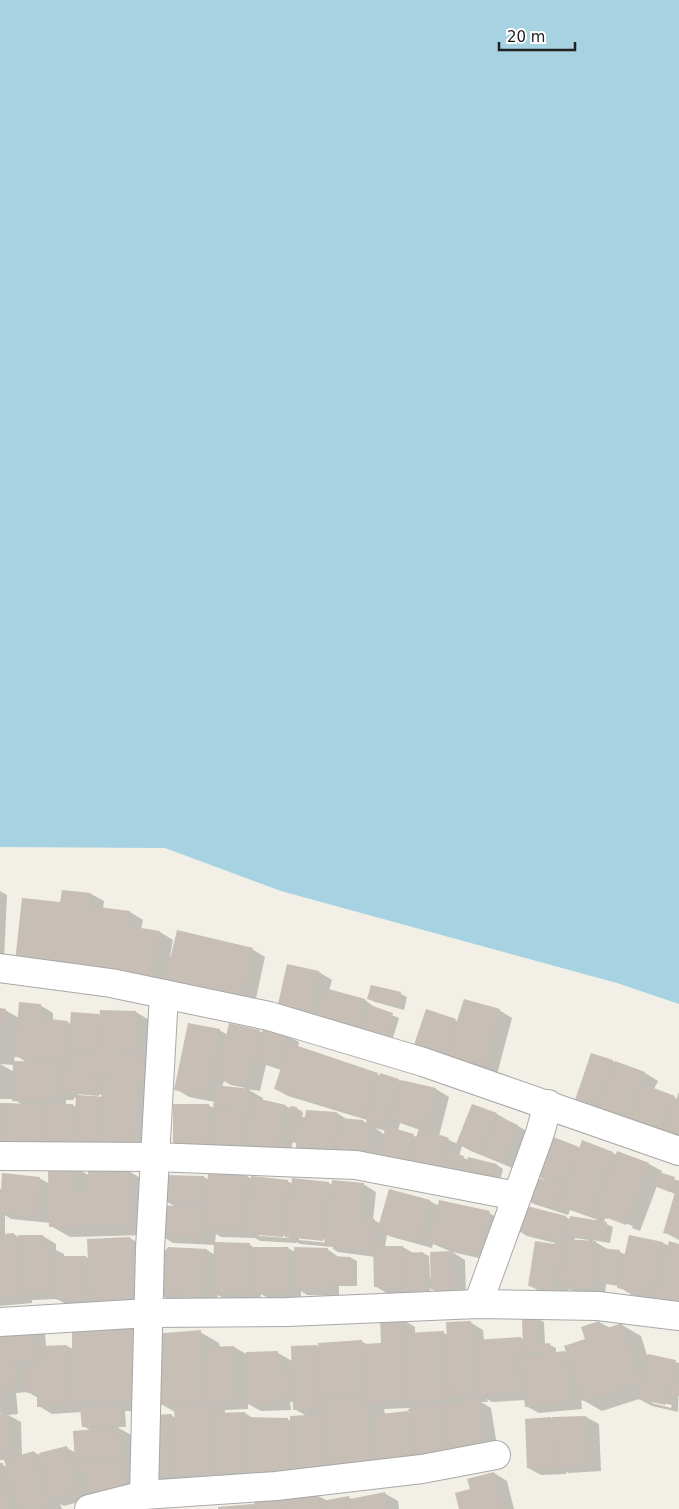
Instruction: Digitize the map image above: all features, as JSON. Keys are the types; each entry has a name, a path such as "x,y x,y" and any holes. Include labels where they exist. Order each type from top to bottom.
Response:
{"street":[{"path":"0,968 111,983 269,1016 423,1062 679,1151"},
{"path":"144,1495 150,1249 164,994"},
{"path":"478,1304 540,1133 548,1104"},
{"path":"0,1156 155,1157 356,1165 516,1196"},
{"path":"0,1322 148,1313 287,1312 478,1304 598,1306 679,1316"},
{"path":"89,1509 144,1495 276,1486 422,1469 496,1455"}],"water":[{"path":"0,0 679,0 679,1004 617,983 281,891 165,848 0,847"}],"building":[{"path":"62,890 91,893 90,906 130,911 128,926 160,931 152,981 15,962 22,898 60,902"},
{"path":"177,930 253,948 242,997 165,981"},
{"path":"287,964 319,971 308,1020 276,1013"},
{"path":"371,985 401,992 398,1007 367,999"},
{"path":"325,988 365,999 355,1034 316,1022"},
{"path":"464,999 500,1009 483,1071 445,1058"},
{"path":"19,1002 41,1004 40,1018 68,1021 63,1060 15,1057"},
{"path":"370,1005 393,1013 385,1042 362,1035"},
{"path":"0,1008 6,1009 1,1056 0,1055"},
{"path":"426,1009 456,1019 443,1058 413,1048"},
{"path":"100,1010 136,1011 135,1054 102,1054 144,1057 143,1081 95,1078"},
{"path":"71,1012 99,1014 95,1054 68,1052"},
{"path":"188,1023 220,1029 206,1096 174,1090"},
{"path":"229,1023 260,1030 247,1085 217,1078"},
{"path":"263,1028 287,1034 278,1066 256,1060"},
{"path":"289,1043 378,1073 364,1117 274,1089"},
{"path":"591,1053 613,1060 594,1113 573,1106"},
{"path":"67,1054 96,1056 94,1080 100,1081 99,1096 64,1093"},
{"path":"13,1061 62,1062 61,1094 53,1094 53,1102 12,1101"},
{"path":"615,1061 645,1072 625,1127 595,1116"},
{"path":"380,1073 399,1079 384,1128 366,1122"},
{"path":"102,1080 137,1081 134,1153 100,1152"},
{"path":"401,1080 436,1088 426,1128 391,1119"},
{"path":"643,1084 675,1096 658,1140 626,1128"},
{"path":"216,1085 250,1089 247,1113 213,1108"},
{"path":"679,1092 679,1142 662,1135"},
{"path":"76,1096 100,1097 97,1148 73,1147"},
{"path":"255,1098 286,1105 276,1150 244,1143"},
{"path":"4,1103 47,1105 45,1146 1,1144"},
{"path":"48,1104 73,1104 72,1148 47,1147"},
{"path":"173,1104 209,1104 208,1153 173,1153"},
{"path":"472,1104 497,1113 481,1154 456,1144"},
{"path":"290,1106 297,1107 292,1140 286,1139"},
{"path":"214,1110 247,1114 240,1157 210,1155"},
{"path":"306,1110 337,1112 334,1149 318,1148 317,1161 295,1160 298,1117 305,1117"},
{"path":"499,1117 518,1125 502,1162 483,1154"},
{"path":"339,1118 363,1120 363,1125 371,1125 367,1164 335,1160"},
{"path":"386,1126 414,1134 403,1172 375,1164"},
{"path":"419,1128 449,1138 438,1177 407,1168"},
{"path":"543,1133 579,1147 564,1185 528,1172"},
{"path":"582,1140 613,1152 590,1216 559,1206"},
{"path":"617,1151 649,1163 626,1225 594,1213"},
{"path":"448,1152 464,1156 459,1176 442,1172"},
{"path":"468,1157 497,1164 492,1185 462,1178"},
{"path":"48,1166 74,1166 74,1193 89,1193 88,1171 130,1171 131,1225 49,1227"},
{"path":"659,1172 675,1177 670,1192 654,1186"},
{"path":"2,1173 40,1177 37,1216 0,1213"},
{"path":"208,1173 246,1174 244,1231 206,1230"},
{"path":"527,1174 562,1186 555,1209 519,1197"},
{"path":"163,1175 204,1176 203,1202 162,1201"},
{"path":"251,1176 288,1180 283,1237 246,1234"},
{"path":"292,1178 329,1182 323,1241 285,1237"},
{"path":"679,1179 679,1237 663,1233"},
{"path":"332,1180 364,1183 359,1217 375,1219 371,1251 324,1245"},
{"path":"389,1189 430,1200 419,1241 377,1231"},
{"path":"439,1200 490,1211 479,1255 429,1242"},
{"path":"519,1204 566,1216 559,1241 512,1229"},
{"path":"161,1205 204,1208 202,1239 159,1236"},
{"path":"570,1216 607,1222 604,1240 567,1235"},
{"path":"14,1233 19,1296 0,1297 0,1243 4,1242 3,1234"},
{"path":"18,1235 43,1235 44,1246 51,1245 52,1292 20,1293"},
{"path":"629,1235 663,1242 651,1295 617,1288"},
{"path":"130,1237 133,1303 90,1305 87,1239"},
{"path":"564,1239 596,1241 592,1288 560,1286"},
{"path":"535,1241 561,1245 555,1290 528,1286"},
{"path":"669,1241 679,1244 679,1305 654,1298"},
{"path":"214,1242 250,1243 248,1294 212,1293"},
{"path":"373,1246 403,1246 403,1287 374,1287"},
{"path":"168,1247 207,1249 205,1287 202,1297 154,1292 159,1252 165,1251"},
{"path":"254,1247 288,1247 288,1291 253,1291"},
{"path":"294,1247 328,1248 327,1256 351,1257 351,1283 326,1283 326,1290 293,1288"},
{"path":"599,1248 620,1250 616,1284 595,1281"},
{"path":"452,1251 453,1289 431,1290 430,1252"},
{"path":"423,1252 424,1289 405,1290 404,1253"},
{"path":"56,1256 86,1256 87,1299 57,1300"},
{"path":"402,1318 407,1401 368,1403 363,1344 381,1343 380,1319"},
{"path":"522,1318 538,1318 539,1344 550,1343 550,1351 523,1352"},
{"path":"471,1321 475,1395 450,1397 446,1322"},
{"path":"599,1321 602,1330 622,1323 641,1382 582,1401 564,1346 585,1339 581,1327"},
{"path":"32,1324 34,1359 14,1361 15,1385 4,1386 5,1407 0,1407 0,1326"},
{"path":"72,1328 133,1328 133,1401 72,1401"},
{"path":"201,1330 207,1401 160,1405 154,1334"},
{"path":"444,1331 447,1399 408,1402 405,1333"},
{"path":"521,1337 522,1354 517,1354 518,1371 491,1373 519,1372 520,1392 478,1395 474,1340"},
{"path":"362,1340 364,1394 320,1396 318,1343"},
{"path":"67,1345 71,1405 37,1407 37,1393 27,1393 25,1365 43,1363 42,1346"},
{"path":"317,1345 319,1408 293,1410 291,1346"},
{"path":"234,1346 236,1402 209,1403 208,1347"},
{"path":"278,1351 279,1374 290,1374 290,1395 278,1395 278,1404 247,1404 246,1352"},
{"path":"565,1351 570,1402 525,1407 520,1356"},
{"path":"648,1354 676,1360 665,1405 638,1399"},
{"path":"679,1363 679,1396 671,1395"},
{"path":"365,1395 373,1471 331,1475 323,1399"},
{"path":"478,1399 487,1452 450,1458 442,1405"},
{"path":"439,1404 449,1462 418,1468 408,1409"},
{"path":"119,1406 121,1424 82,1427 80,1408"},
{"path":"211,1406 214,1474 177,1476 174,1408"},
{"path":"408,1411 413,1466 378,1470 372,1415"},
{"path":"245,1412 246,1472 216,1472 215,1413"},
{"path":"8,1413 9,1452 0,1453 0,1414"},
{"path":"172,1414 172,1476 151,1477 149,1415"},
{"path":"323,1414 327,1473 293,1475 290,1416"},
{"path":"586,1416 589,1465 555,1467 552,1417"},
{"path":"247,1417 288,1418 291,1473 249,1475"},
{"path":"551,1417 554,1467 527,1468 525,1419"},
{"path":"118,1427 120,1458 75,1462 73,1431"},
{"path":"67,1446 78,1492 50,1499 39,1453"},
{"path":"34,1451 50,1505 38,1509 19,1509 4,1460"},
{"path":"123,1459 126,1491 86,1496 84,1472 78,1473 77,1464"},
{"path":"0,1463 3,1463 8,1509 0,1509"},
{"path":"494,1472 503,1509 459,1509 455,1493 470,1489 467,1479"},
{"path":"385,1492 388,1509 352,1509 350,1499"},
{"path":"318,1494 320,1509 286,1509 285,1498"},
{"path":"349,1496 351,1509 322,1509 321,1501"},
{"path":"284,1499 285,1509 255,1509 254,1501"},
{"path":"253,1504 254,1509 218,1509 218,1507"}]}
